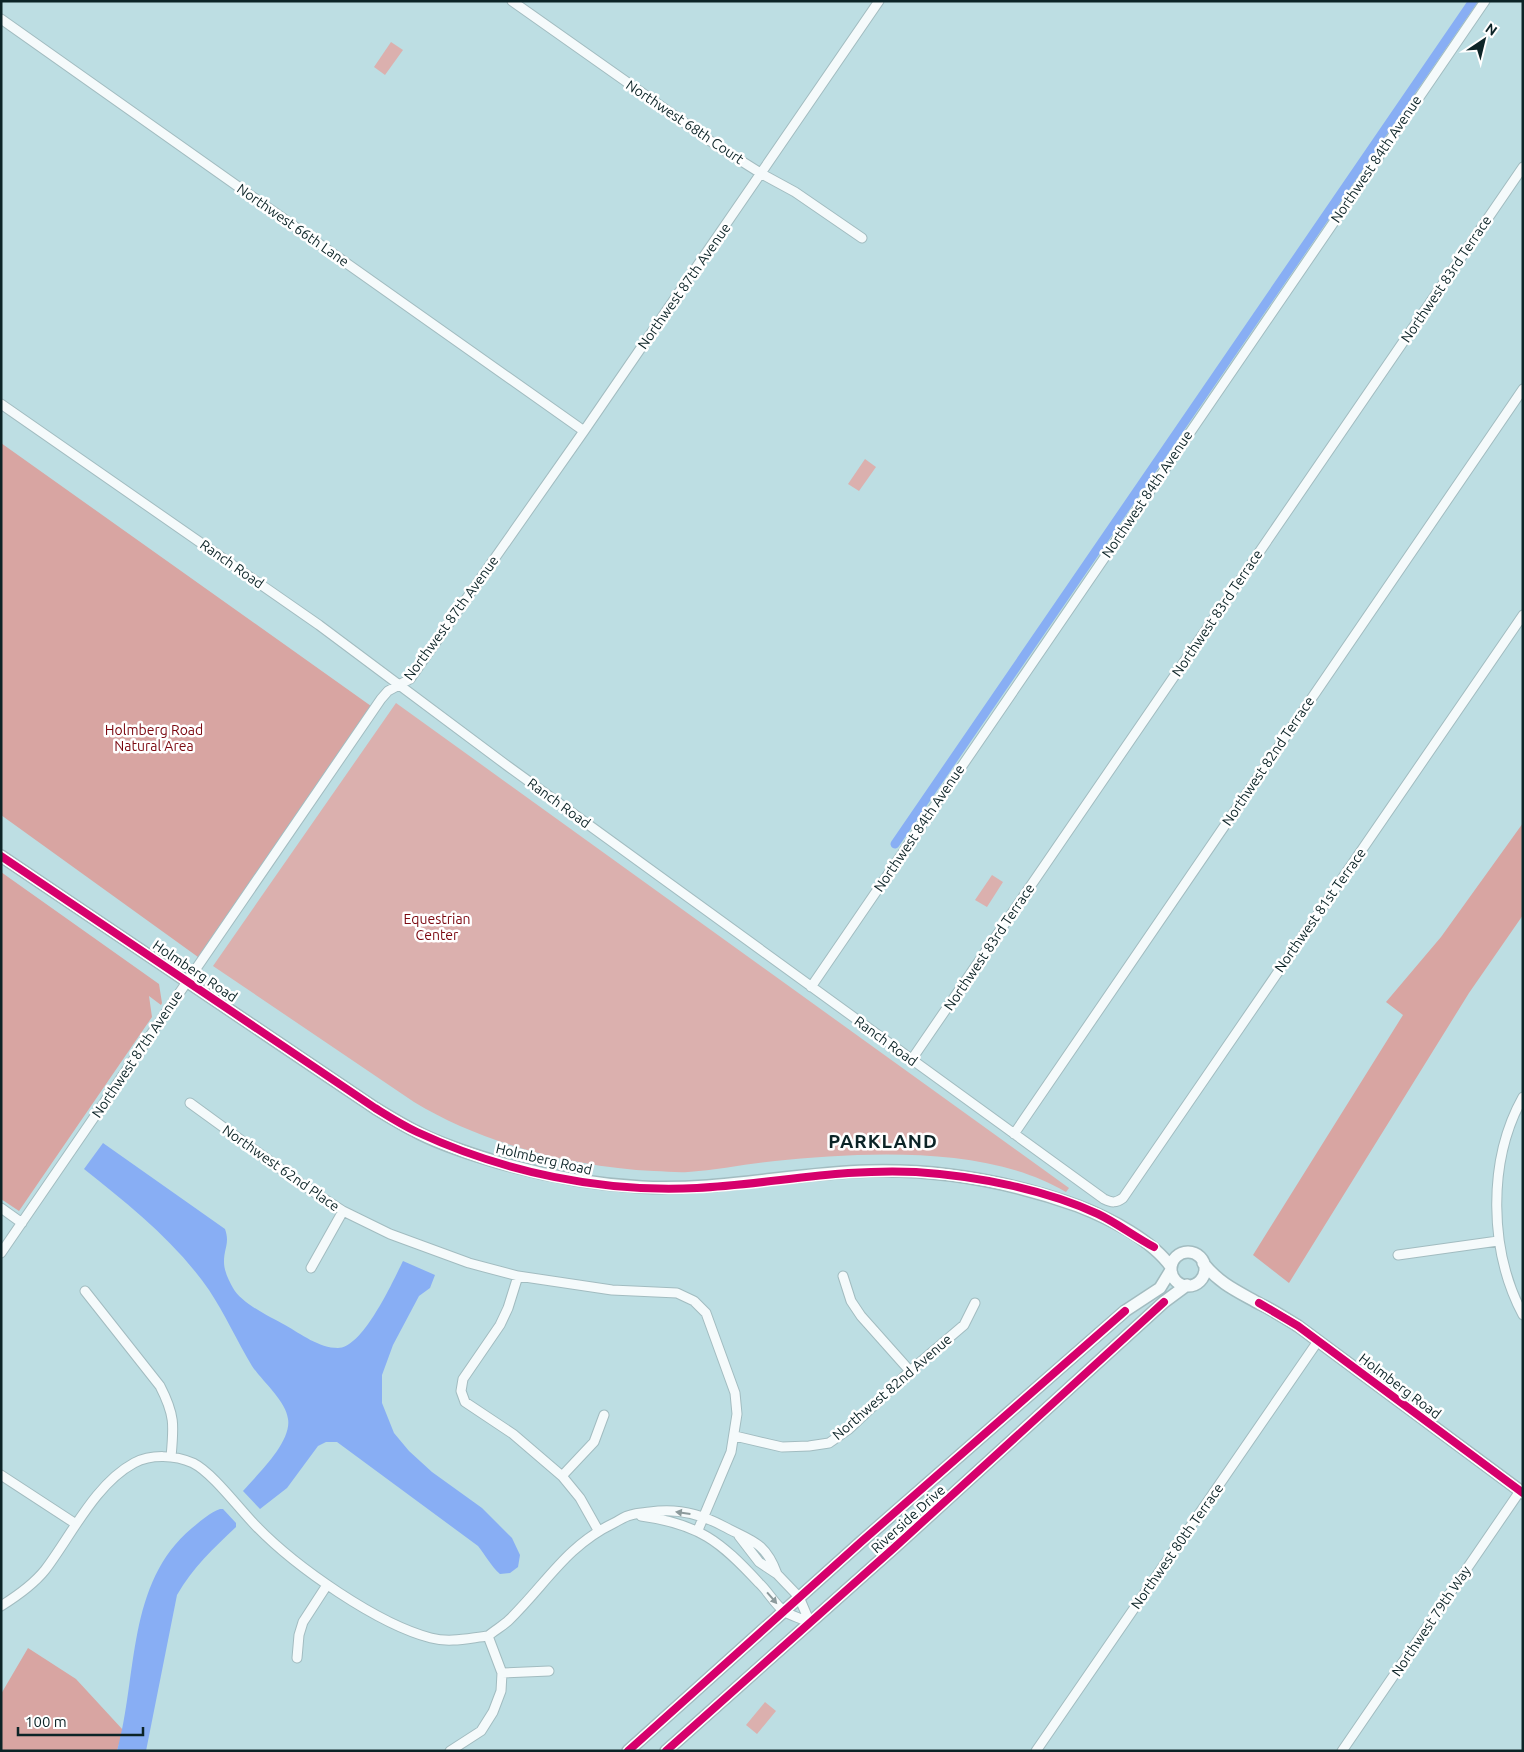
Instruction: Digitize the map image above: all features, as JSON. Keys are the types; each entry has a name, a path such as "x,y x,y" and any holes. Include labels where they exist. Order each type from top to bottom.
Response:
{"street":[{"name":"Northwest 68th Court","path":"512,1 716,145 795,192 862,238"},
{"name":"Northwest 87th Avenue","path":"1,1252 381,699 388,691 410,679 762,174 879,1"},
{"name":"Northwest 84th Avenue","path":"811,987 1485,1"},
{"name":"Northwest 66th Lane","path":"1,18 584,431"},
{"name":"Northwest 83rd Terrace","path":"912,1059 1523,167"},
{"name":"Northwest 82nd Terrace","path":"1014,1134 1523,389"},
{"name":"Ranch Road","path":"1,404 319,625 399,686 811,987 1104,1199 1115,1202"},
{"name":"Northwest 81st Terrace","path":"1115,1202 1123,1198 1523,615"},
{"name":"Holmberg Road","path":"1,856 375,1108 415,1132 459,1150 567,1180 607,1185 665,1188 734,1185 868,1171 943,1174 999,1183 1069,1203 1098,1214 1154,1247 1184,1252"},
{"path":"1523,1097 1507,1133 1499,1169 1497,1211 1498,1241 1507,1278 1523,1315"},
{"name":"Northwest 62nd Place","path":"190,1104 300,1184 343,1211 390,1234 469,1263 518,1276 612,1290 677,1293 694,1301 706,1313 735,1393 737,1414 735,1436"},
{"path":"1,1208 22,1223"},
{"path":"311,1268 343,1211"},
{"path":"1398,1255 1498,1241"},
{"name":"Holmberg Road","path":"1154,1247 1171,1269"},
{"path":"1125,1312 1158,1278 1163,1270 1161,1258 1154,1247"},
{"path":"1184,1252 1196,1254 1203,1263 1203,1276 1192,1284 1178,1282 1174,1279 1171,1269 1174,1260 1184,1252"},
{"name":"Holmberg Road","path":"1203,1263 1213,1275 1231,1289 1280,1315 1318,1341 1521,1492"},
{"name":"Riverside Drive","path":"628,1751 784,1611 1125,1312 1160,1288 1171,1269"},
{"path":"518,1276 508,1308 500,1325 462,1379 461,1391 465,1402 513,1434 562,1476 580,1498 598,1530"},
{"path":"843,1276 851,1301 861,1316 910,1371"},
{"name":"Holmberg Road","path":"1192,1284 1212,1284 1231,1289"},
{"name":"Riverside Drive","path":"666,1751 1164,1302 1192,1284"},
{"path":"85,1290 160,1386 169,1402 174,1423 171,1457"},
{"name":"Northwest 82nd Avenue","path":"735,1436 782,1447 829,1443 849,1429 910,1371 964,1325 976,1303"},
{"name":"Northwest 80th Terrace","path":"1036,1751 1318,1341"},
{"path":"562,1476 594,1442 604,1415"},
{"path":"698,1530 731,1452 735,1436"},
{"path":"1,1606 22,1593 44,1572 76,1524 105,1486 134,1463 153,1457 171,1457 192,1463 205,1471 258,1528 327,1585 377,1615 404,1628 432,1638 458,1640 488,1636 507,1622 560,1562 583,1541 598,1530 631,1515 662,1510 705,1516 754,1541 764,1549 772,1560 778,1574"},
{"path":"1,1475 76,1524"},
{"name":"Northwest 79th Way","path":"1342,1751 1521,1492"},
{"path":"631,1515 664,1519 698,1530 713,1539 761,1584 784,1611 810,1623"},
{"path":"739,1535 759,1562 778,1574 800,1597 810,1623"},
{"path":"737,1560 749,1548"},
{"path":"296,1658 303,1622 327,1585"},
{"path":"450,1751 481,1731 493,1712 501,1691 502,1673 488,1636"},
{"path":"502,1673 549,1670"}],"green space":[{"path":"391,42 403,50 385,75 374,67"},
{"name":"Holmberg Road Natural Area","path":"1,443 371,706 198,957 1,815"},
{"path":"865,459 876,467 859,491 848,484"},
{"name":"Equestrian Center","path":"396,703 1069,1188 1066,1192 1035,1177 1000,1166 963,1159 924,1156 847,1155 680,1172 624,1169 530,1151 469,1130 414,1102 213,966"},
{"path":"1523,823 1523,915 1469,993 1289,1283 1253,1255 1403,1015 1386,1002 1441,937"},
{"path":"1,872 159,984 162,1003 161,1005 149,996 152,1017 19,1211 1,1199"},
{"path":"992,875 1003,882 987,907 975,900"},
{"path":"28,1648 76,1679 123,1730 117,1751 1,1751 1,1694"},
{"path":"765,1702 776,1711 757,1734 746,1725"}],"water":[{"path":"103,1143 225,1229 227,1238 224,1257 225,1269 233,1288 242,1299 256,1309 324,1346 338,1348 348,1345 357,1337 376,1312 403,1261 435,1275 430,1288 419,1296 393,1345 382,1375 382,1403 394,1433 409,1451 432,1472 482,1508 512,1538 520,1555 518,1567 510,1573 500,1574 478,1546 337,1442 326,1442 318,1446 287,1488 260,1509 243,1491 272,1458 285,1438 288,1419 283,1405 252,1366 215,1299 196,1272 151,1225 84,1169"},
{"path":"220,1509 223,1509 236,1523 236,1527 197,1567 177,1595 146,1751 117,1751 124,1722 138,1632 145,1603 155,1576 171,1550 192,1528"}],"waterway":[{"path":"895,844 1473,1"}],"cycle path":[{"path":"1,856 375,1108 417,1132 484,1158 518,1169 554,1177 589,1183 661,1189 725,1186 834,1174 889,1171 939,1174 986,1180 1055,1197 1077,1205 1098,1214 1154,1247"},
{"path":"666,1751 895,1547 1164,1302"},
{"path":"1259,1303 1298,1326 1523,1493"},
{"path":"628,1751 861,1542 1125,1311"}],"district":[{"name":"PARKLAND","path":"883,1141"}]}
